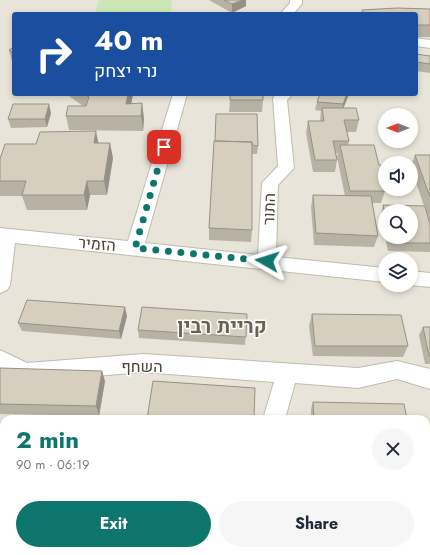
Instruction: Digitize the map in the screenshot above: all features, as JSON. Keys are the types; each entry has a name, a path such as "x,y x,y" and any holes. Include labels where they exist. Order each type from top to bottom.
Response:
{"street":[{"path":"288,12 296,4 296,0"},
{"path":"418,42 430,44"},
{"path":"135,248 179,96"},
{"name":"התור","path":"267,261 270,183 286,168 280,98 283,96"},
{"path":"0,285 4,235"},
{"name":"הזמיר","path":"4,235 267,261 378,274"},
{"path":"418,279 430,280"},
{"name":"השחף","path":"0,359 25,373 143,363 358,378 397,370 430,379"},
{"path":"275,415 287,374"}],"shaded area":[{"path":"0,0 430,0 430,415 0,415"}],"green space":[{"path":"99,0 172,0 171,12 96,12"}],"building":[{"path":"224,0 243,0 232,4"},
{"path":"397,8 430,9 430,25 418,25 418,12 363,12 362,10"},
{"path":"418,54 430,56 430,64 418,62"},
{"path":"87,96 128,96 126,104 142,103 141,116 66,116 68,106 86,106 89,97"},
{"path":"230,96 263,96 263,100 230,100"},
{"path":"319,96 346,96 343,104 317,102"},
{"path":"13,104 49,104 45,119 8,119"},
{"path":"322,108 356,108 359,120 344,120 349,141 333,141 337,160 315,160 308,121 324,121"},
{"path":"216,114 257,114 258,146 252,145 252,142 215,141"},
{"path":"96,131 94,143 110,143 104,181 87,181 84,195 22,195 26,181 0,181 0,159 5,144 36,144 40,132"},
{"path":"214,141 252,142 252,230 209,228"},
{"path":"340,145 374,145 378,161 378,191 350,191"},
{"path":"430,155 430,197 418,163 418,156 415,156"},
{"path":"313,195 371,196 378,236 316,233"},
{"path":"418,206 425,206 430,225 430,243 418,243"},
{"path":"27,300 125,307 119,331 18,323"},
{"path":"142,307 247,314 246,337 138,330"},
{"path":"312,314 401,315 408,346 315,346"},
{"path":"423,327 430,327 430,356 429,356"},
{"path":"0,368 102,371 96,406 0,404"},
{"path":"153,381 255,388 254,415 148,415"},
{"path":"313,402 404,404 406,415 314,415"}],"district":[{"name":"קריית רבין","path":"222,326"}],"route":[{"path":"164,147 135,248 267,261"}]}
